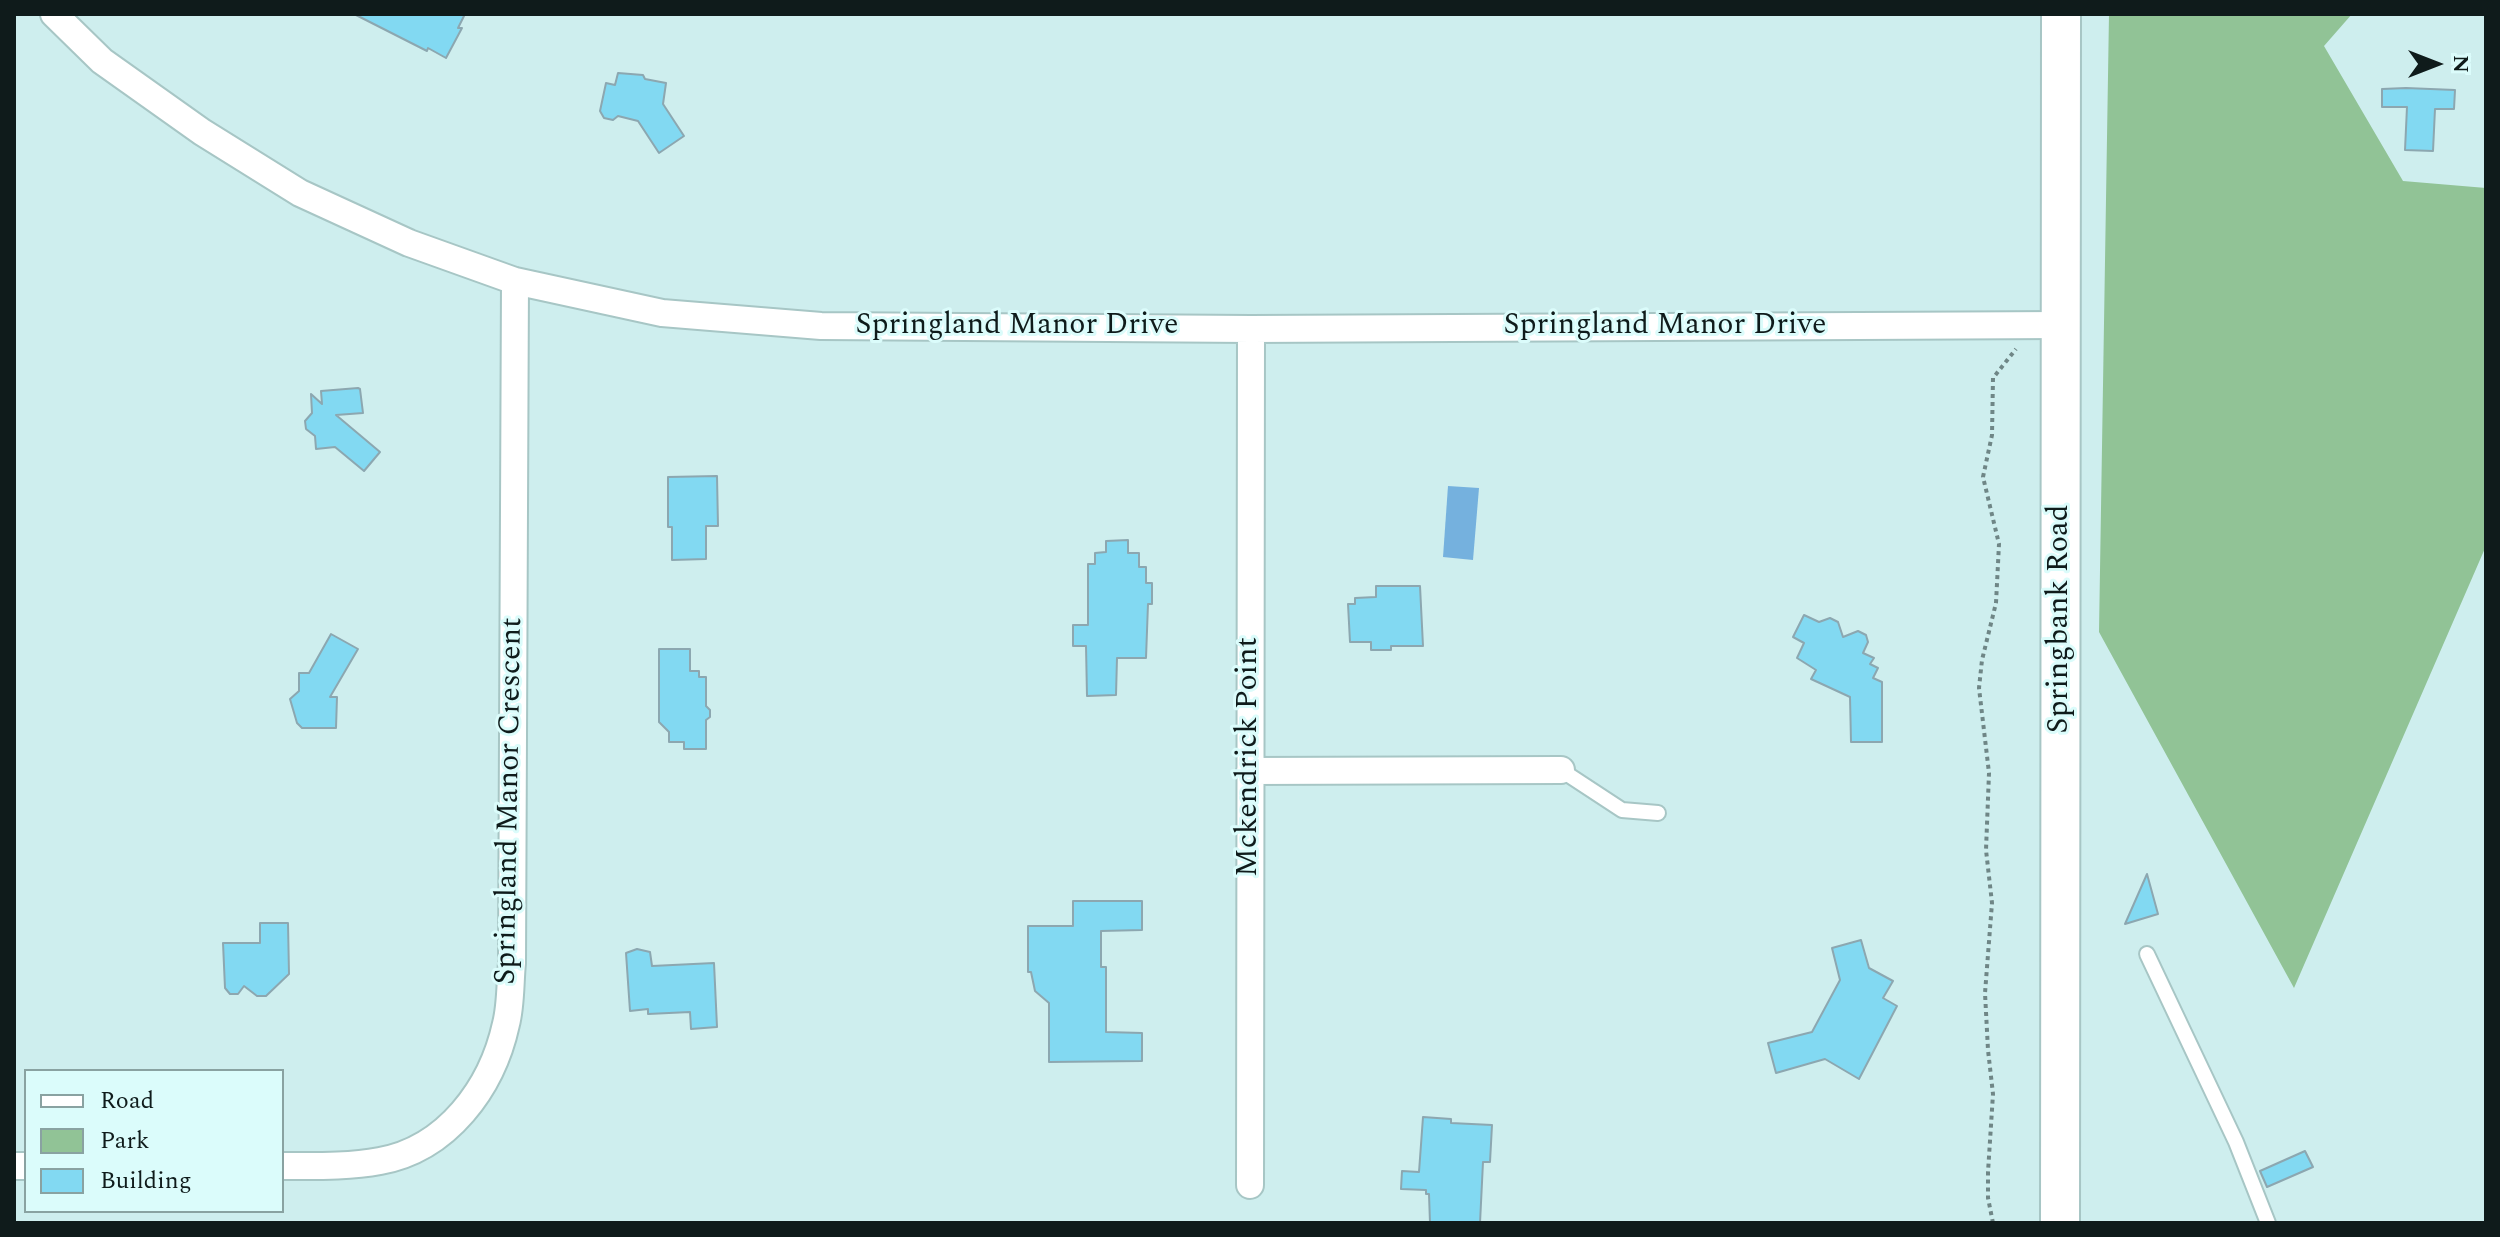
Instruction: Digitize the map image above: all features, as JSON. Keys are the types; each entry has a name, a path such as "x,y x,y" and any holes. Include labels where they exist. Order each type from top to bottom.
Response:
{"street":[{"name":"Springland Manor Drive","path":"54,14 102,61 202,132 300,193 409,243 515,281 662,313 821,326 1251,329 2048,325"},
{"name":"Springbank Road","path":"2060,1223 2048,325 2061,14"},
{"name":"Springland Manor Crescent","path":"284,1166 348,1166 414,1152 431,1141 477,1097 495,1060 507,1023 512,963 515,281"},
{"name":"Mckendrick Point","path":"1250,1185 1251,329"},
{"path":"1250,771 1561,770"}],"lane":[{"path":"1561,770 1622,810 1658,813"},
{"path":"2147,954 2236,1142 2268,1223"}],"path":[{"path":"1993,1223 1988,1198 1988,1172 1993,1094 1985,1020 1992,903 1986,850 1989,773 1979,688 1982,660 1996,603 1999,544 1983,487 1983,471 1992,435 1993,378 2048,325"}],"green space":[{"path":"2109,14 2352,14 2324,46 2403,181 2486,188 2486,546 2294,988 2099,632"}],"water":[{"path":"1448,486 1479,488 1473,560 1443,557"}],"building":[{"path":"354,14 465,14 458,28 462,28 446,58"},
{"path":"618,73 643,75 645,79 666,83 663,104 684,136 659,153 638,121 618,116 613,120 604,118 600,111 606,83 615,85"},
{"path":"2382,89 2455,90 2454,109 2435,109 2433,151 2405,150 2407,107 2382,107"},
{"path":"358,388 363,413 336,415 380,452 364,471 335,447 316,449 315,436 306,429 305,421 312,413 311,394 322,404 321,391"},
{"path":"717,476 718,526 706,526 706,559 672,560 672,527 668,527 668,477"},
{"path":"1128,540 1128,553 1139,553 1139,567 1146,567 1146,583 1152,583 1146,658 1117,658 1116,695 1087,696 1086,646 1073,646 1073,625 1088,625 1088,564 1095,564 1095,553 1106,552 1106,541"},
{"path":"1376,586 1420,586 1423,646 1391,646 1391,650 1371,650 1371,642 1350,642 1348,604 1355,604 1355,598 1376,597"},
{"path":"1804,615 1819,622 1830,618 1838,622 1843,637 1858,631 1866,635 1868,642 1863,653 1874,658 1870,664 1878,668 1873,678 1882,682 1882,742 1851,742 1850,697 1811,679 1816,670 1797,658 1804,643 1793,637"},
{"path":"331,634 358,649 330,697 337,697 336,728 302,728 297,723 290,699 299,691 299,673 309,673"},
{"path":"659,649 690,649 690,671 699,671 699,677 706,677 706,706 710,717 706,720 706,749 684,749 684,742 669,742 669,732 659,722"},
{"path":"2147,874 2158,914 2125,924"},
{"path":"1073,901 1142,901 1142,930 1101,931 1101,967 1106,967 1106,1032 1142,1033 1142,1061 1049,1062 1049,1003 1035,991 1031,972 1028,972 1028,926 1073,926"},
{"path":"260,923 288,923 289,974 266,996 257,996 244,986 238,994 230,994 225,988 223,943 260,943"},
{"path":"1861,940 1869,968 1893,981 1883,998 1897,1006 1859,1079 1825,1059 1776,1073 1768,1043 1812,1032 1840,980 1832,948"},
{"path":"637,949 650,952 652,966 714,963 717,1027 691,1029 690,1012 648,1014 648,1009 630,1011 626,953"},
{"path":"1423,1117 1451,1119 1451,1123 1492,1125 1490,1162 1483,1162 1480,1223 1430,1223 1429,1194 1426,1190 1401,1189 1402,1171 1419,1172"},
{"path":"2305,1151 2313,1167 2267,1187 2260,1171"}]}
